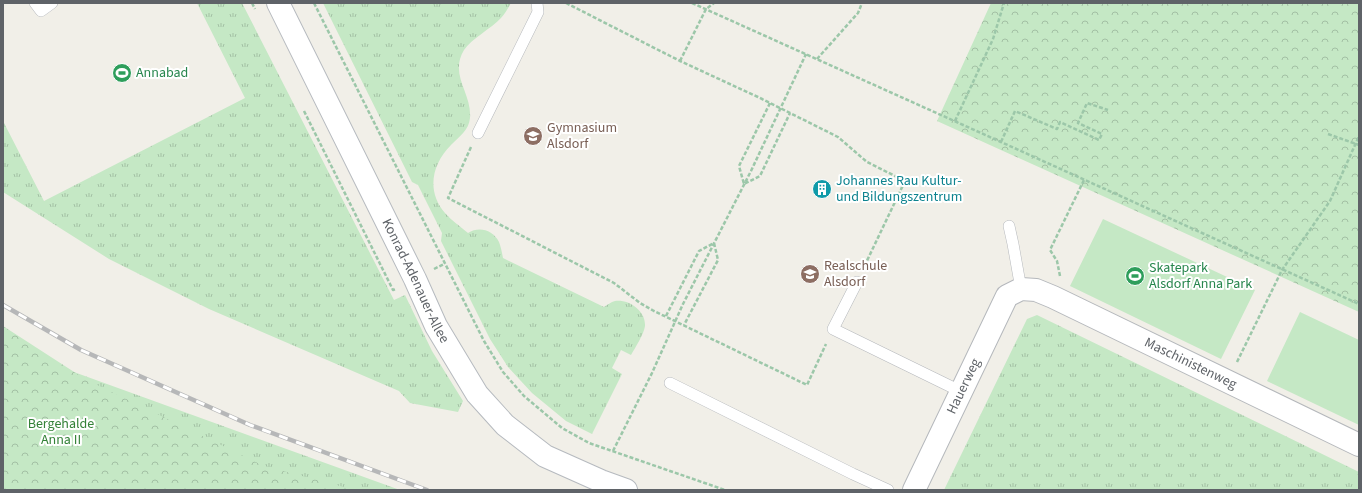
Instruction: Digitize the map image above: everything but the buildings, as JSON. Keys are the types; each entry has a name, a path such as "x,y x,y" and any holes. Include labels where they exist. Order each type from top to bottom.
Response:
{"street":[{"name":"Konrad-Adenauer-Allee","path":"278,3 415,279 436,326 477,394 505,425 545,456 601,481 626,490"},
{"name":"Maschinistenweg","path":"1021,288 1036,290 1053,297 1359,445"},
{"name":"Hauerweg","path":"914,490 1007,296 1021,288"}],"lane":[{"path":"35,3 41,11 52,3"},
{"path":"478,133 538,12 537,3"},
{"path":"1009,226 1014,244 1021,288"},
{"path":"857,282 833,329 962,392"},
{"path":"670,383 888,490"}],"path":[{"path":"314,3 484,341 503,372 524,396 562,428 589,443 726,490"},
{"path":"566,3 680,61 838,137 867,162 905,181 857,282"},
{"path":"692,3 1359,304"},
{"path":"680,61 706,9 714,3"},
{"path":"817,59 858,13 862,3"},
{"path":"955,121 993,39 1004,3"},
{"path":"613,452 652,373 675,321 744,184 806,54"},
{"path":"744,184 740,166 770,103"},
{"path":"1002,142 1015,111 1057,129 1060,122 1099,140 1102,134 1078,123 1087,103 1108,110"},
{"path":"744,184 760,176 790,113"},
{"path":"478,133 448,198 614,283 640,303 807,384 833,329"},
{"path":"1328,134 1357,144"},
{"path":"1227,382 1282,270 1330,201 1357,144 1359,136"},
{"path":"1053,297 1060,276 1057,261 1050,250 1084,180"},
{"path":"666,316 699,251 714,243"},
{"path":"684,325 718,260 714,243"}],"green space":[{"path":"197,3 242,3 394,300 405,295 432,351 463,401 458,412 410,403 399,391 209,309 109,259 3,192 3,121 44,201 245,98"},
{"path":"323,3 511,3 501,18 467,46 460,59 460,76 468,100 470,118 468,126 463,133 445,152 439,161 434,178 435,196 445,213 468,233 477,230 485,230 493,235 499,242 503,258 604,307 615,301 626,302 636,307 643,315 645,326 635,349 631,355 621,350 612,368 622,374 592,434 566,421 532,393 508,367 490,339 441,241 442,233 418,185 412,182"},
{"path":"991,3 1359,3 1359,312 937,121"},
{"name":"Skatepark Alsdorf Anna Park","path":"1103,219 1255,290 1221,359 1070,286"},
{"path":"1300,312 1359,340 1359,425 1267,381"},
{"path":"1037,315 1359,472 1359,490 944,490 1027,319"},
{"name":"Bergehalde Anna II","path":"3,326 85,379 264,466 355,490 3,490"},
{"name":"Bergehalde Anna II","path":"3,330 38,359 400,490 3,490"}],"railway":[{"path":"3,305 81,350 250,425 427,490"}],"place":[{"name":"Annabad","path":"122,73"},
{"name":"Gymnasium Alsdorf","path":"533,136"},
{"name":"Johannes Rau Kultur- und Bildungszentrum","path":"822,189"},
{"name":"Realschule Alsdorf","path":"810,274"},
{"name":"Skatepark Alsdorf Anna Park","path":"1135,276"}]}
